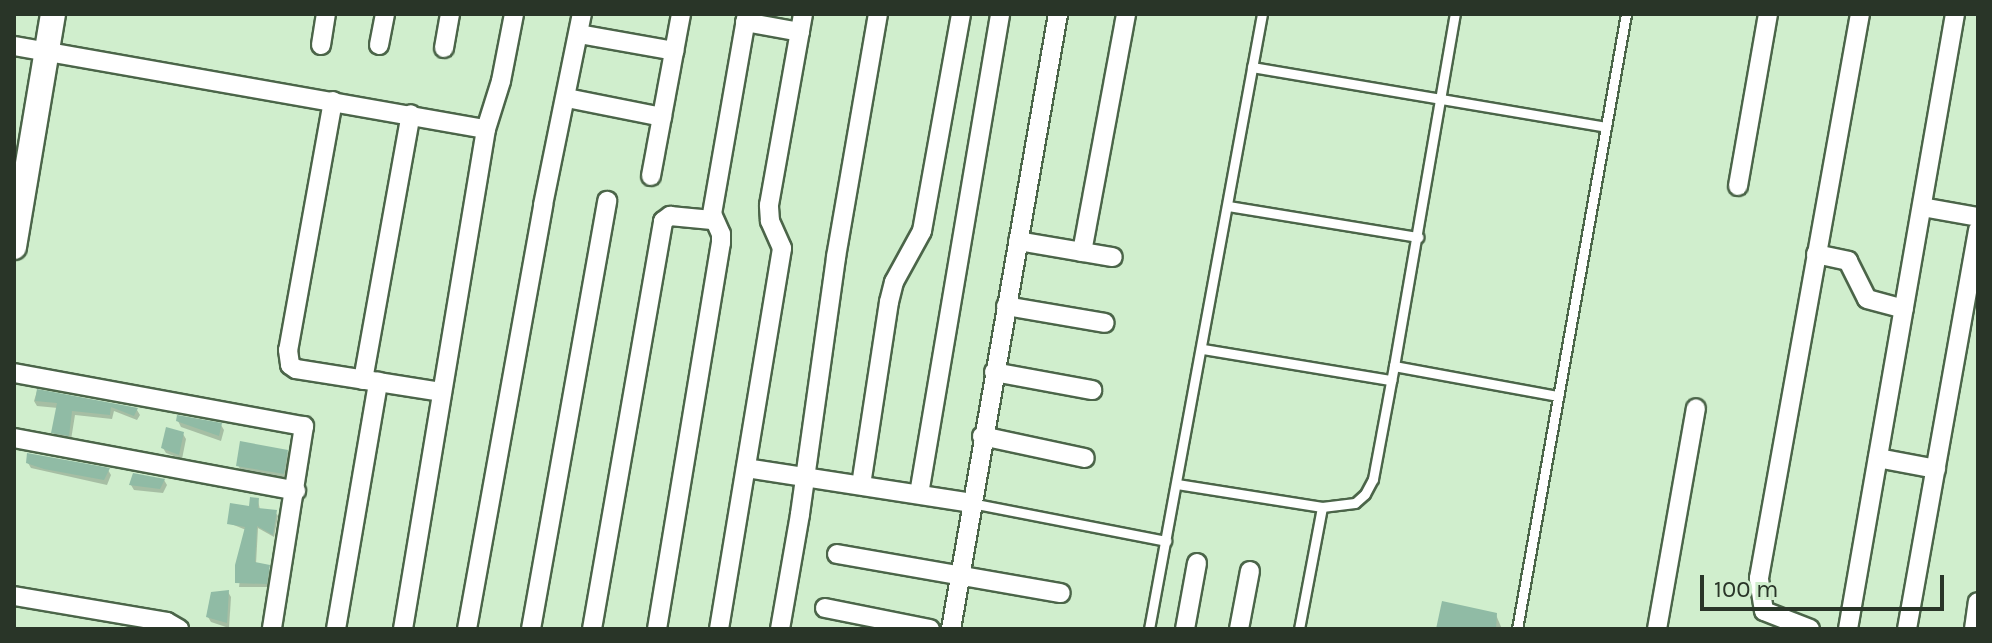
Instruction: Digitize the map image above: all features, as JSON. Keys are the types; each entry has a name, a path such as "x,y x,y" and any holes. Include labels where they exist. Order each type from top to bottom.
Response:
{"street":[{"path":"15,233 22,145 53,14"},
{"path":"321,45 326,14"},
{"path":"379,45 385,14"},
{"path":"444,48 450,14"},
{"path":"403,629 486,129 501,81 514,14"},
{"path":"467,629 534,252 582,14"},
{"path":"651,176 681,14"},
{"path":"780,629 805,479 814,392 878,14"},
{"path":"861,485 889,302 894,282 922,231 961,14"},
{"path":"919,494 930,410 1000,14"},
{"path":"951,629 982,436 1058,14"},
{"path":"1082,252 1126,14"},
{"path":"1738,186 1768,14"},
{"path":"1810,629 1764,611 1758,593 1860,14"},
{"path":"1848,629 1955,14"},
{"path":"657,629 721,243 721,234 712,220 746,18 802,23 769,205 770,221 782,248 719,629"},
{"path":"579,34 674,51"},
{"path":"14,46 486,129"},
{"path":"567,98 662,117"},
{"path":"333,101 288,358 296,369 442,392"},
{"path":"336,629 411,114"},
{"path":"531,629 607,201"},
{"path":"1922,207 1978,217"},
{"path":"592,629 663,221 670,216 712,220"},
{"path":"1907,629 1978,230"},
{"path":"1018,241 1113,257"},
{"path":"1816,254 1848,261 1867,299 1904,309"},
{"path":"1006,306 1105,323"},
{"path":"994,372 1092,390"},
{"path":"14,373 299,423 306,432 272,629"},
{"path":"1657,629 1696,408"},
{"path":"982,436 1085,458"},
{"path":"14,438 296,491"},
{"path":"1878,458 1936,469"},
{"path":"746,468 971,503"},
{"path":"837,554 1061,593"},
{"path":"1185,629 1197,563"},
{"path":"1239,629 1250,571"},
{"path":"14,596 167,622 179,629"},
{"path":"1974,629 1978,602"},
{"path":"825,608 930,629"}],"lane":[{"path":"1149,629 1203,349 1262,14"},
{"path":"1177,484 1322,507 1355,503 1365,494 1373,479 1455,14"},
{"path":"1517,629 1626,14"},
{"path":"1252,67 1606,127"},
{"path":"1228,206 1418,237"},
{"path":"1203,349 1391,380"},
{"path":"1394,366 1558,396"},
{"path":"971,503 1166,541"},
{"path":"1299,629 1322,507"}],"building":[{"path":"37,389 138,408 134,416 111,407 110,415 72,411 69,436 51,433 57,403 35,401"},
{"path":"177,415 222,423 219,436 176,421"},
{"path":"166,427 184,432 179,455 161,448"},
{"path":"240,441 288,450 284,474 236,466"},
{"path":"27,453 110,468 104,480 26,463"},
{"path":"133,473 165,479 160,489 129,485"},
{"path":"250,497 259,498 258,508 277,510 273,535 257,526 255,562 270,565 267,584 235,583 235,565 245,527 227,524 230,503 249,506"},
{"path":"229,590 227,623 206,617 211,592"},
{"path":"1442,601 1497,613 1496,629 1436,629"}]}
